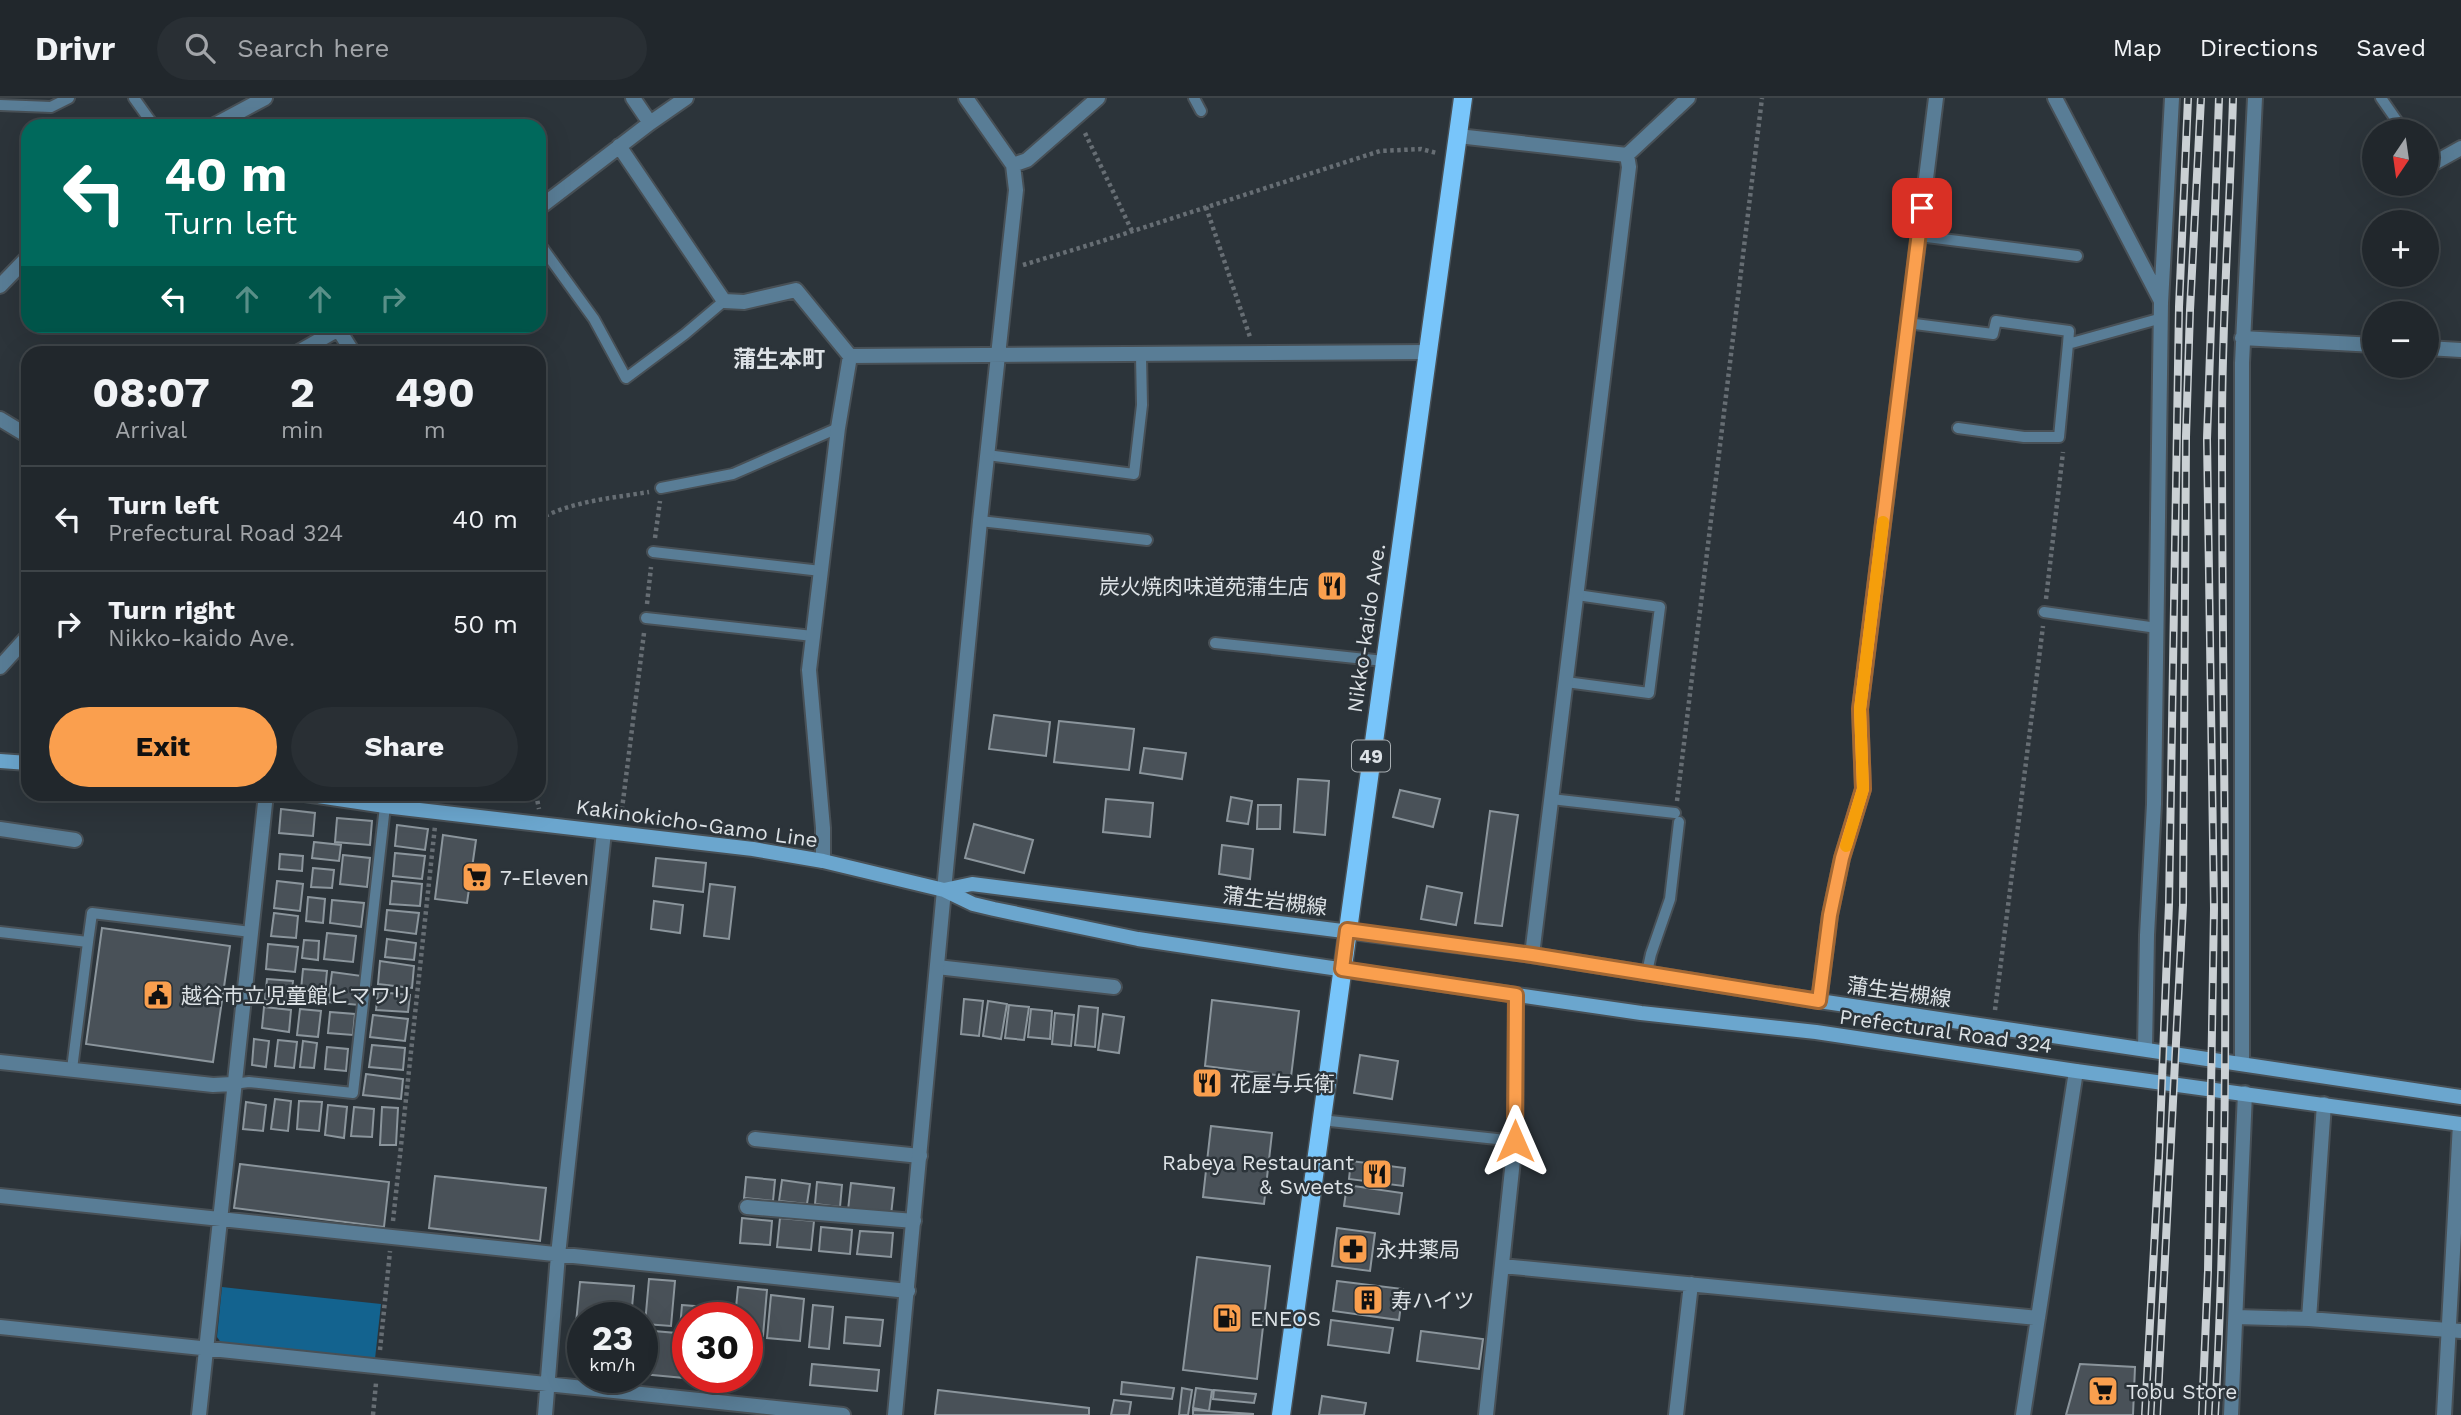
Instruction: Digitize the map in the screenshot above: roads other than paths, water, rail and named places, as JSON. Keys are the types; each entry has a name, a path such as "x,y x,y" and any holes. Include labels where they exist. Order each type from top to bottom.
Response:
{"main road":[{"name":"Nikko-kaido Ave.","path":"1281,1415 1463,98"},
{"path":"0,761 21,762"},
{"name":"Kakinokicho-Gamo Line","path":"352,801 753,849 823,861 914,885"},
{"name":"蒲生岩槻線","path":"914,885 944,890 972,884 1532,955 1819,1001 2461,1097"},
{"path":"944,890 973,904 1138,939 1342,969"},
{"name":"Prefectural Road 324","path":"1342,969 1642,1013 1816,1032 2460,1124"}],"street":[{"path":"226,119 265,98"},
{"path":"633,98 650,123"},
{"path":"546,203 686,98"},
{"path":"895,1415 979,521 1016,190 1013,165 966,98"},
{"path":"1013,165 1027,160 1098,98"},
{"path":"1458,136 1627,155 1688,98"},
{"path":"1819,1001 1830,915 1842,858 1863,789 1860,709 1936,98"},
{"path":"2055,98 2161,303"},
{"path":"2145,1049 2147,935 2154,804 2161,303 2172,98"},
{"path":"2242,1064 2242,338 2255,98"},
{"path":"619,146 724,301 744,302 796,290 850,356 838,428 809,670 823,828 823,861"},
{"path":"2440,160 2461,148"},
{"path":"1532,955 1629,167 1627,155"},
{"path":"0,286 21,264"},
{"path":"307,346 327,333"},
{"path":"2242,338 2362,344"},
{"path":"2439,348 2461,349"},
{"path":"850,356 1429,352"},
{"path":"0,419 21,432"},
{"path":"0,667 21,644"},
{"path":"199,1415 265,801"},
{"path":"0,830 75,840"},
{"path":"545,1415 558,1255 604,832"},
{"path":"937,967 1114,987"},
{"path":"1486,1415 1515,1141 1516,995"},
{"path":"0,1062 213,1085 233,1084"},
{"path":"2023,1415 2076,1071"},
{"path":"2231,1415 2245,1093"},
{"path":"2309,1319 2324,1104"},
{"path":"2444,1415 2454,1330 2460,1124"},
{"path":"755,1139 920,1156"},
{"path":"0,1196 908,1291"},
{"path":"747,1207 914,1222"},
{"path":"1502,1266 2038,1318"},
{"path":"1676,1415 1691,1284"},
{"path":"2236,1317 2309,1319 2454,1330"},
{"path":"0,1326 843,1415"}],"lane":[{"path":"0,105 51,107 69,98"},
{"path":"135,98 149,119"},
{"path":"1195,98 1201,111"},
{"path":"2381,98 2396,119"},
{"path":"1919,236 2077,256"},
{"path":"546,253 594,319 626,378 724,301"},
{"path":"2068,344 2162,318"},
{"path":"1908,323 1993,334 1996,321 2069,331 2059,437 2024,437 1958,428"},
{"path":"987,455 1134,474 1142,405 1141,356"},
{"path":"661,488 733,474 838,428"},
{"path":"979,521 1147,540"},
{"path":"653,552 821,571"},
{"path":"1566,682 1649,693 1660,607 1577,595"},
{"path":"2044,612 2157,628"},
{"path":"646,618 813,636"},
{"path":"1215,643 1384,661"},
{"path":"1551,799 1677,818 1670,899 1647,972"},
{"path":"233,1084 249,1082 353,1093 385,806"},
{"path":"72,1069 92,913 251,932"},
{"path":"0,932 88,942"},
{"path":"1321,1120 1515,1141"}],"railway":[{"path":"2145,1415 2169,904 2179,307 2188,98"},
{"path":"2157,1415 2183,905 2186,437 2201,98"},
{"path":"2202,1415 2208,1271 2214,908 2207,439 2219,98"},
{"path":"2215,1415 2224,1172 2225,1050 2222,399 2233,98"}],"place":[{"name":"炭火焼肉味道苑蒲生店","path":"1332,586"},
{"name":"7-Eleven","path":"477,877"},
{"name":"越谷市立児童館ヒマワリ","path":"158,995"},
{"name":"花屋与兵衛","path":"1207,1083"},
{"name":"Rabeya Restaurant & Sweets","path":"1377,1174"},
{"name":"永井薬局","path":"1353,1249"},
{"name":"寿ハイツ","path":"1368,1300"},
{"name":"ENEOS","path":"1227,1318"},
{"name":"Tobu Store","path":"2103,1391"}],"district":[{"name":"蒲生本町","path":"779,359"}]}
